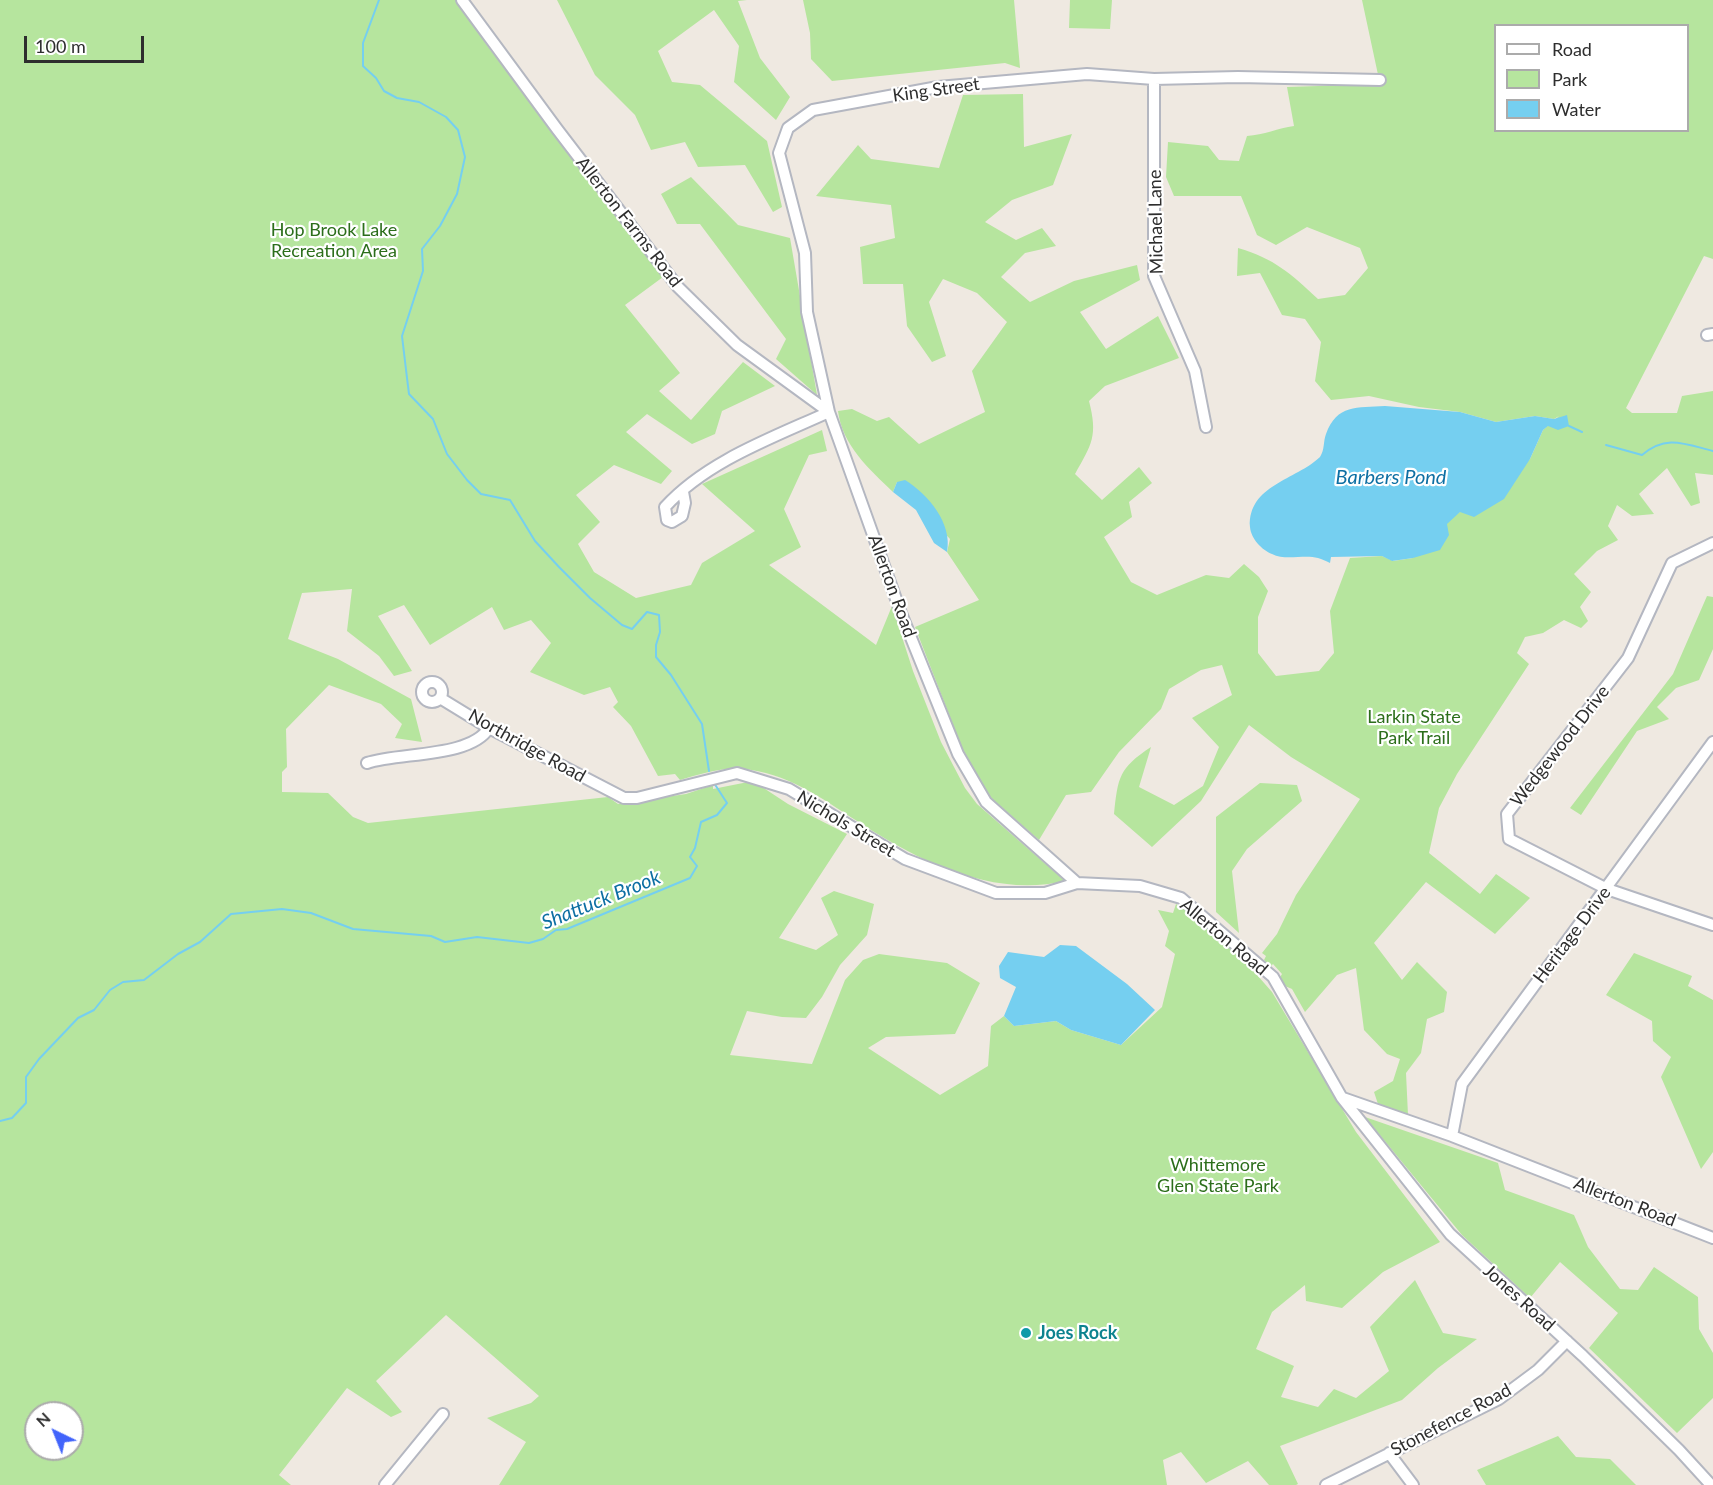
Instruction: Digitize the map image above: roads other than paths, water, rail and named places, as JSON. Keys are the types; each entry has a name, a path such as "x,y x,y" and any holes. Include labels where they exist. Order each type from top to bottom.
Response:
{"street":[{"name":"Allerton Farms Road","path":"462,0 678,287 737,345 829,412"},
{"name":"King Street","path":"829,412 807,312 805,253 779,153 788,128 813,110 938,87 1087,74 1154,79 1238,77 1380,80"},
{"name":"Michael Lane","path":"1154,79 1154,276 1195,370 1206,427"},
{"path":"683,492 689,482 749,449 829,412"},
{"name":"Allerton Road","path":"829,412 901,613 957,754 986,802 1077,883 1140,886 1181,898 1273,977 1342,1098 1452,1136 1713,1238"},
{"name":"Wedgewood Drive","path":"1713,543 1672,563 1628,658 1507,813 1509,839 1607,889 1713,925"},
{"name":"Northridge Road","path":"440,698 489,728 614,794"},
{"path":"367,763 387,756 464,747 480,738 489,728"},
{"name":"Heritage Drive","path":"1452,1136 1461,1084 1607,889 1713,742"},
{"name":"Nichols Street","path":"614,794 637,798 737,773 789,789 904,859 996,894 1046,893 1077,883"},
{"name":"Jones Road","path":"1342,1098 1455,1239 1567,1341 1679,1450 1711,1485"},
{"name":"Stonefence Road","path":"1326,1485 1498,1399 1538,1370 1567,1341"},
{"path":"385,1485 443,1414"},
{"path":"1389,1453 1413,1485"}],"water":[{"name":"Barbers Pond","path":"1385,406 1460,412 1496,422 1535,416 1554,419 1567,415 1569,426 1558,430 1548,426 1543,430 1530,459 1504,499 1474,517 1460,512 1447,524 1449,535 1440,550 1392,561 1382,556 1331,557 1330,563 1313,557 1277,556 1261,547 1252,536 1251,513 1265,492 1320,457 1326,434 1336,417 1342,412 1357,408"},
{"path":"905,480 922,493 937,511 946,531 947,552 934,543 916,510 893,492 897,482"},
{"path":"1060,945 1076,946 1127,984 1155,1010 1121,1045 1071,1030 1056,1021 1014,1026 1004,1016 1016,987 1000,978 999,966 1008,952 1044,957"}],"waterway":[{"name":"Shattuck Brook","path":"379,0 363,43 363,66 376,78 384,91 397,98 419,102 446,117 458,130 465,157 457,194 440,226 422,249 423,271 402,336 409,394 433,419 447,454 467,480 481,494 510,500 535,541 590,598 622,625 632,629 647,612 659,615 660,632 656,645 656,657 671,675 702,724 709,771"},
{"path":"1569,426 1582,432"},
{"path":"1606,445 1642,455 1659,445 1676,442 1713,451"},
{"name":"Shattuck Brook","path":"0,1121 12,1118 26,1103 26,1077 39,1059 78,1018 94,1010 110,990 123,982 144,980 178,954 200,942 231,914 282,909 311,913 353,929 431,936 445,942 477,937 529,943 543,939 556,930 567,929 690,878 697,866 690,857 695,848 701,822 717,815 727,803 714,783"}],"place":[{"name":"Joes Rock","path":"1026,1333"}],"park label":[{"name":"Hop Brook Lake Recreation Area","path":"334,240"},
{"name":"Larkin State Park Trail","path":"1414,727"},
{"name":"Whittemore Glen State Park","path":"1218,1175"}]}
